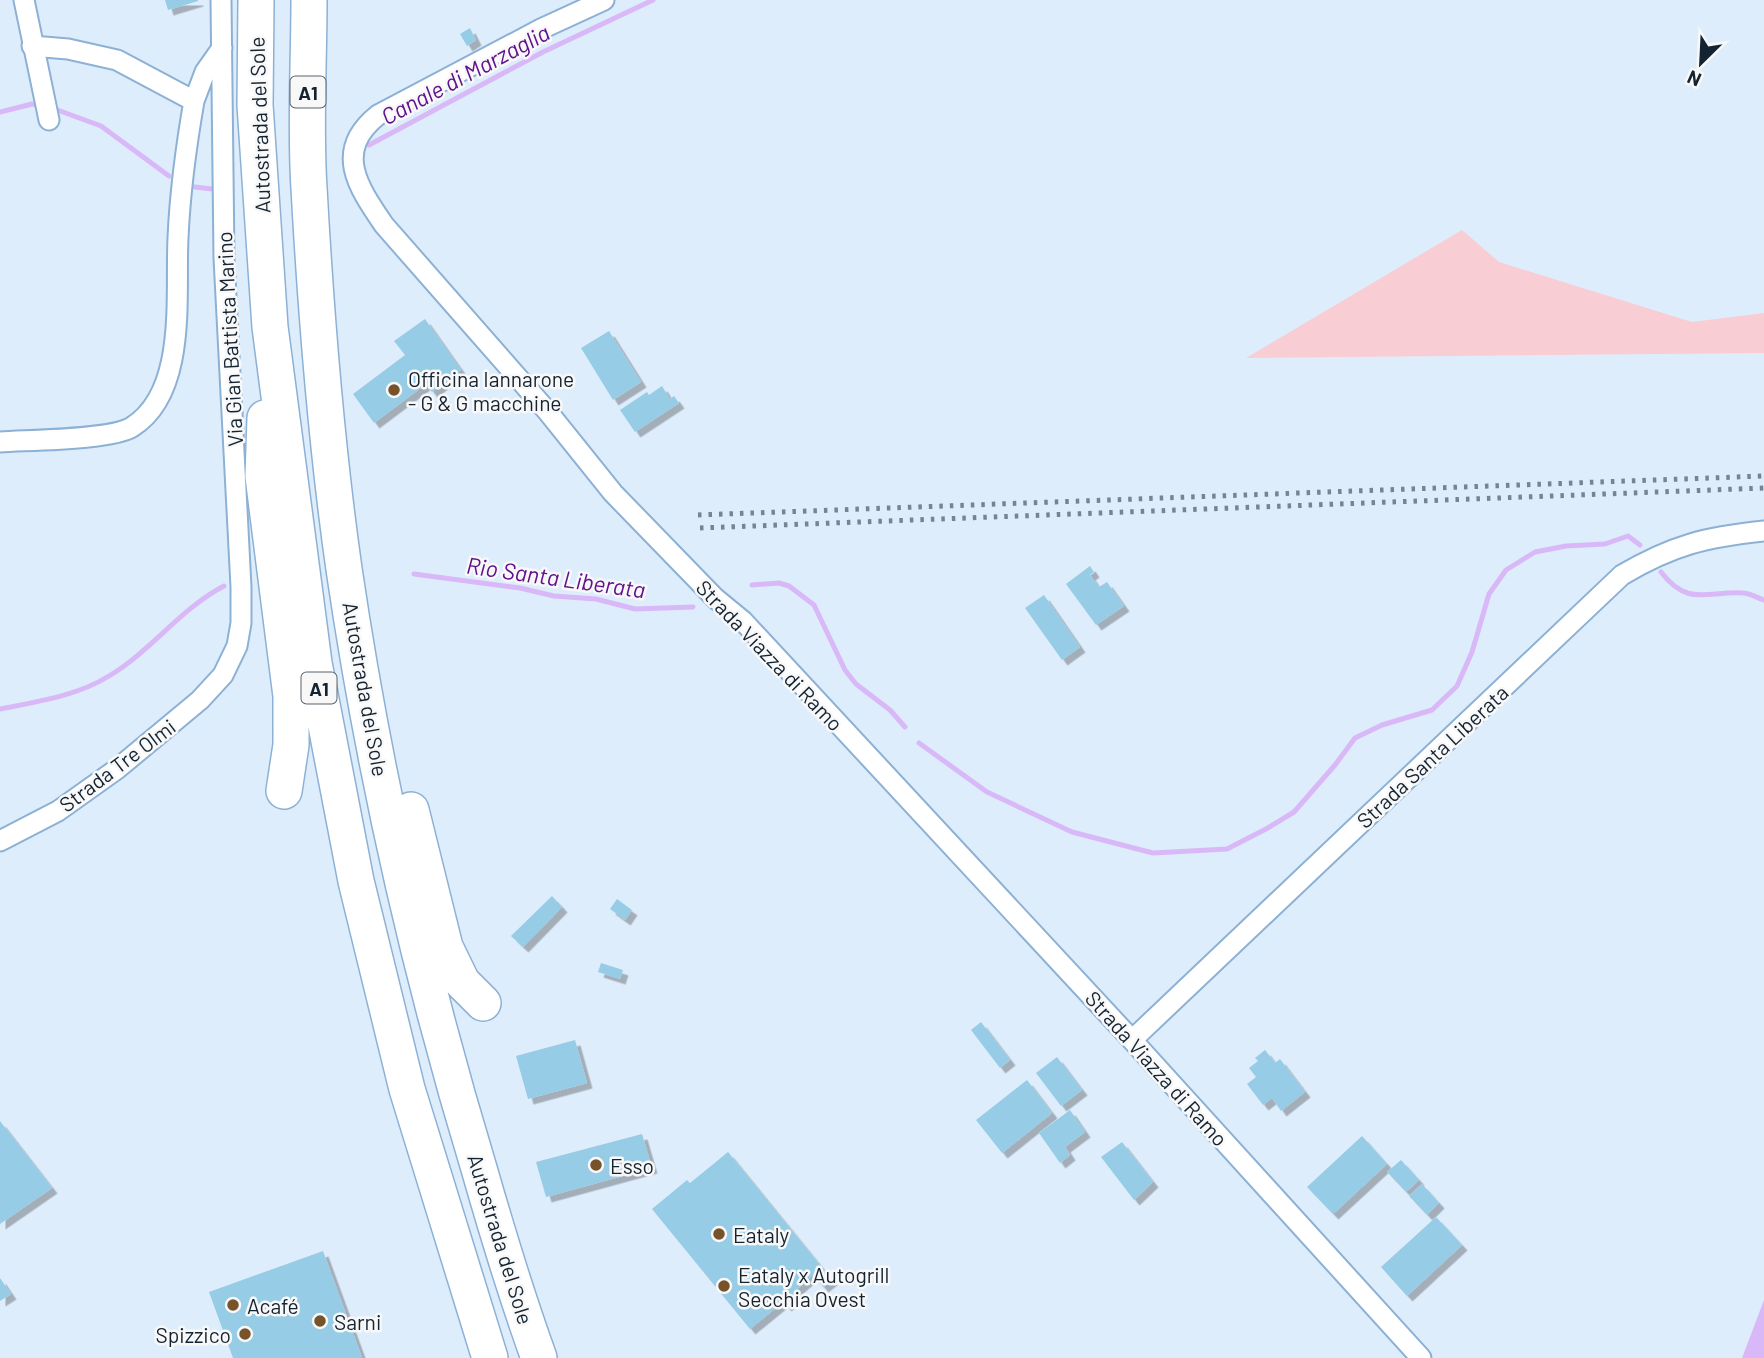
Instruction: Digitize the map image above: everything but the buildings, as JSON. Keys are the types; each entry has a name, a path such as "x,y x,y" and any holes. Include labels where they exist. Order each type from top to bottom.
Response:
{"highway":[{"name":"Autostrada del Sole","path":"256,0 255,105 270,327 314,663 356,881 407,1089 490,1358"},
{"name":"Autostrada del Sole","path":"309,0 308,184 325,408 344,567 369,718 420,957 450,1073 518,1299 539,1358"},
{"path":"270,327 263,476 291,696 291,745 284,791"},
{"path":"369,718 413,813 445,947 462,982 483,1003"}],"street":[{"path":"23,0 49,120"},
{"name":"Via Gian Battista Marino","path":"221,0 224,258 241,587 241,623 237,646 223,675"},
{"name":"Strada Viazza di Ramo","path":"604,0 541,29 378,115 364,126 355,141 353,156 354,175 364,195 384,225 546,410 613,493 715,598 743,621 1132,1040 1422,1358"},
{"path":"32,46 68,48 117,60 194,101"},
{"path":"0,442 100,436 131,428 150,410 165,384 178,326 178,239 183,164 194,101 205,72 222,48"},
{"name":"Strada Santa Liberata","path":"1132,1040 1622,575 1665,552 1697,540 1764,531"},
{"name":"Strada Tre Olmi","path":"0,841 58,811 117,769 200,700 223,675"}],"shaded area":[{"path":"1462,230 1499,262 1692,322 1764,313 1764,353 1246,358"},
{"path":"1764,1300 1764,1358 1742,1358"}],"waterway":[{"name":"Canale di Marzaglia","path":"369,145 543,52 653,0"},
{"name":"Canale di Marzaglia","path":"0,112 32,104 43,106"},
{"name":"Canale di Marzaglia","path":"52,108 101,126 169,176"},
{"name":"Canale di Marzaglia","path":"195,187 212,189"},
{"name":"Rio Santa Liberata","path":"919,743 987,792 1072,832 1153,853 1227,849 1294,812 1355,738 1382,725 1432,710 1457,686 1472,652 1489,594 1506,570 1535,552 1566,546 1605,544 1628,536 1640,545"},
{"name":"Rio Santa Liberata","path":"1661,572 1680,590 1689,593 1746,593 1764,600"},
{"name":"Rio Santa Liberata","path":"414,574 520,588 554,596 596,599 635,609 693,607"},
{"name":"Rio Santa Liberata","path":"752,585 779,583 789,586 814,605 845,670 856,684 890,710 905,727"},
{"name":"Rio Santa Liberata","path":"0,709 56,697 97,683 138,655 193,606 224,586"}],"railway":[{"path":"698,515 1764,476"},
{"path":"700,528 1764,488"}],"place":[{"name":"Officina Iannarone - G & G macchine","path":"394,390"},
{"name":"Esso","path":"596,1165"},
{"name":"Eataly","path":"719,1234"},
{"name":"Eataly x Autogrill Secchia Ovest","path":"724,1286"},
{"name":"Acafé","path":"233,1305"},
{"name":"Sarni","path":"320,1321"},
{"name":"Spizzico","path":"245,1334"}]}
